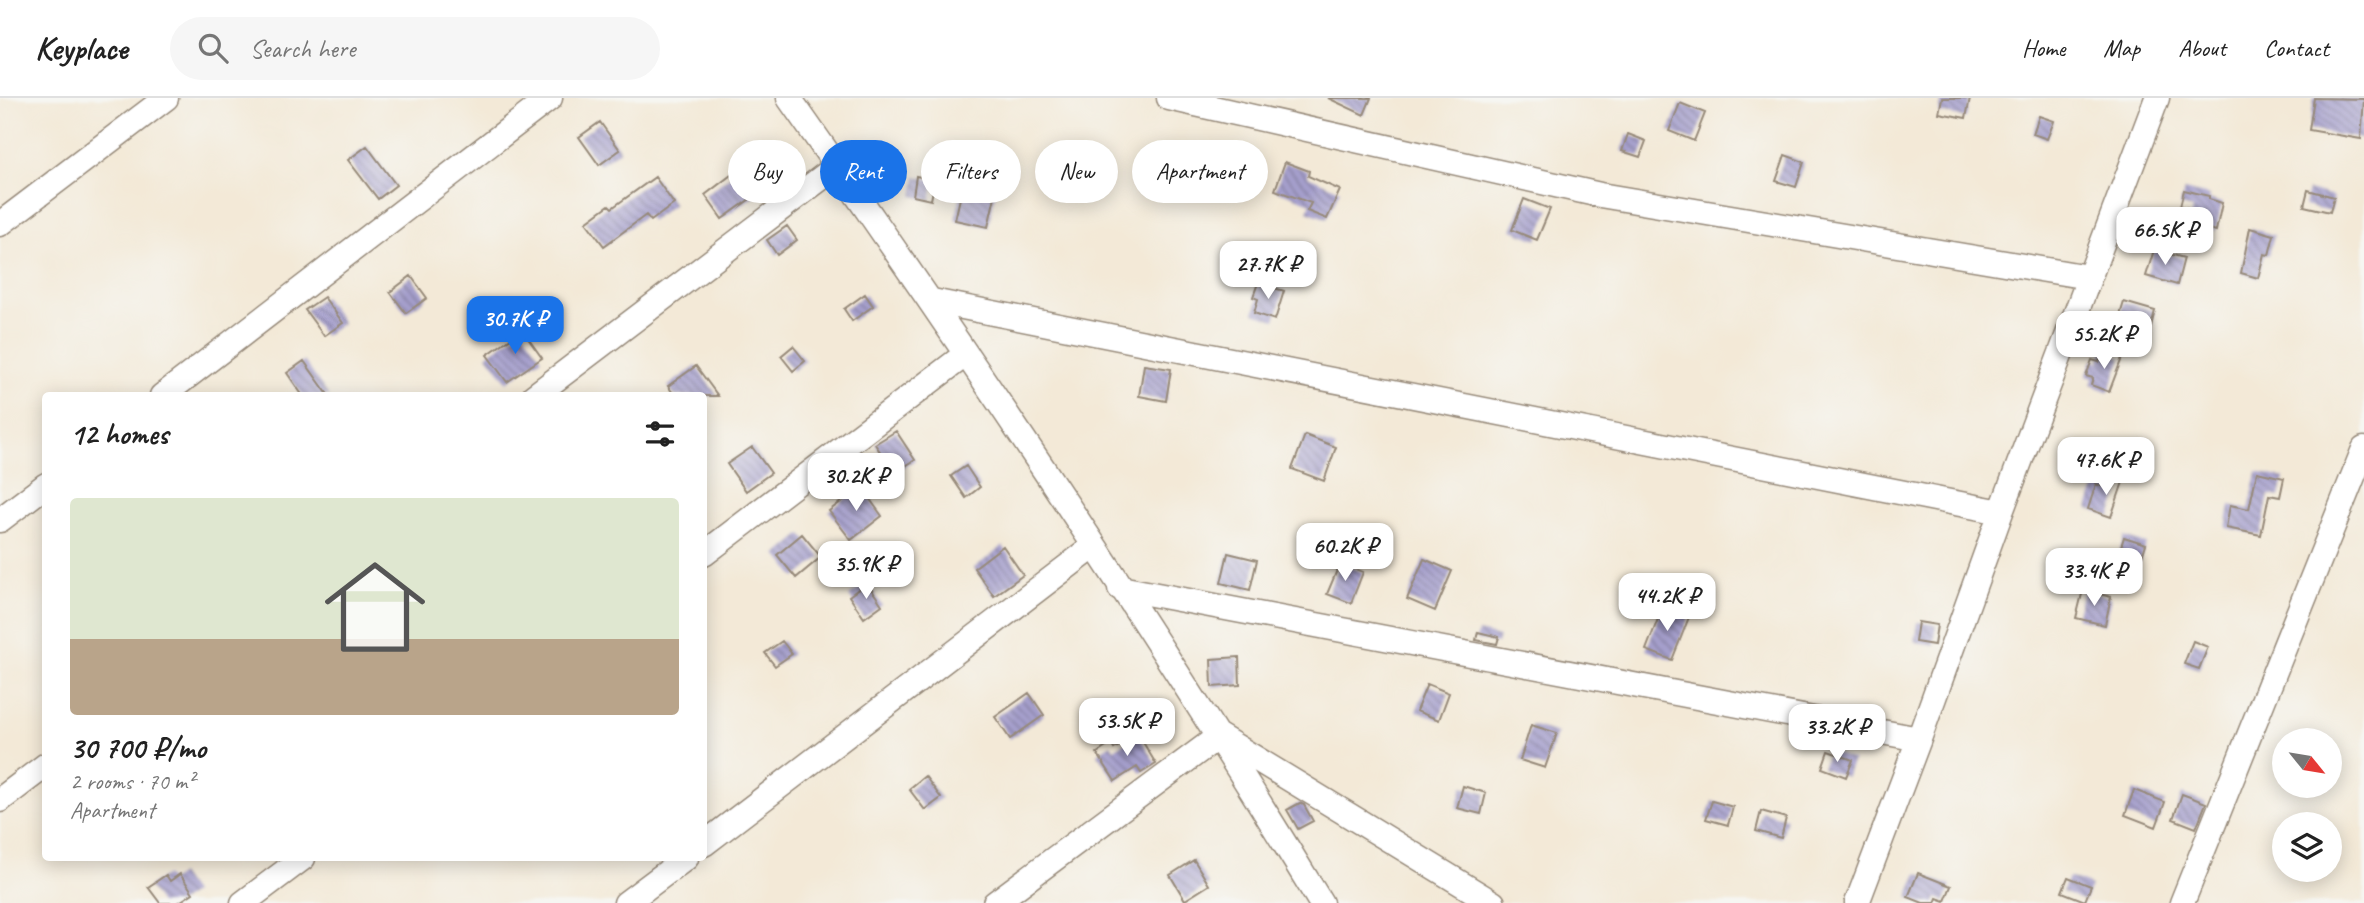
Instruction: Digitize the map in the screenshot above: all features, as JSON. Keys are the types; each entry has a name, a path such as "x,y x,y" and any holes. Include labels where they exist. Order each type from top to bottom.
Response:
{"street":[{"path":"0,224 166,98"},
{"path":"167,392 550,98"},
{"path":"789,98 820,142"},
{"path":"1169,98 1600,195 2088,277"},
{"path":"1857,903 2088,277 2157,98"},
{"path":"539,392 820,179"},
{"path":"863,203 932,301 1219,736 1321,903"},
{"path":"932,301 2001,512"},
{"path":"707,552 967,354"},
{"path":"2182,903 2364,449"},
{"path":"0,520 42,488"},
{"path":"707,842 1093,547"},
{"path":"1120,588 1919,739"},
{"path":"995,903 1219,736"},
{"path":"1219,736 1493,903"},
{"path":"0,800 42,768"},
{"path":"243,903 299,861"},
{"path":"626,903 682,861"}],"building":[{"path":"1328,98 1371,98 1364,115"},
{"path":"1942,98 1970,98 1966,118 1939,113"},
{"path":"2314,98 2364,99 2361,139 2309,130"},
{"path":"1680,103 1705,113 1694,141 1669,131"},
{"path":"2039,116 2054,121 2047,139 2033,134"},
{"path":"600,122 620,150 599,165 579,137"},
{"path":"1628,134 1646,141 1640,157 1622,151"},
{"path":"367,146 396,185 378,199 348,160"},
{"path":"1785,155 1804,162 1796,187 1776,181"},
{"path":"1285,162 1309,171 1308,176 1340,190 1327,219 1307,211 1311,203 1275,190"},
{"path":"916,176 921,177 921,198 913,196"},
{"path":"655,177 674,204 651,221 646,215 604,246 586,222 609,205 612,208"},
{"path":"728,177 728,203 744,203 722,219 705,195"},
{"path":"2184,190 2209,196 2209,199 2222,203 2216,231 2189,224 2192,209 2180,206"},
{"path":"2308,190 2334,197 2330,212 2304,206"},
{"path":"1524,199 1550,209 1537,240 1512,230"},
{"path":"959,203 993,203 988,227 955,220"},
{"path":"787,226 797,240 777,255 767,240"},
{"path":"2250,228 2274,235 2269,255 2264,254 2258,278 2241,273"},
{"path":"2154,250 2184,258 2177,285 2146,276"},
{"path":"411,276 427,298 406,313 390,292"},
{"path":"1258,283 1284,291 1275,320 1254,313 1258,299 1253,297"},
{"path":"865,294 873,306 852,321 844,309"},
{"path":"324,297 343,323 324,336 305,310"},
{"path":"2124,302 2155,311 2149,334 2117,325"},
{"path":"522,330 542,358 507,382 487,355"},
{"path":"793,346 805,361 793,371 781,356"},
{"path":"2103,351 2122,358 2109,392 2091,385 2093,378 2086,376 2092,360 2099,362"},
{"path":"304,361 326,392 300,392 287,373"},
{"path":"1144,365 1171,369 1166,401 1139,396"},
{"path":"696,366 718,396 707,396 707,392 672,392 668,386"},
{"path":"896,431 915,460 894,473 875,444"},
{"path":"1305,435 1336,447 1324,481 1292,469"},
{"path":"752,447 771,473 746,491 727,464"},
{"path":"966,466 980,487 966,498 951,476"},
{"path":"2257,472 2284,478 2280,497 2269,495 2261,535 2226,528 2230,505 2249,509"},
{"path":"2104,476 2123,482 2111,517 2088,509 2096,484 2101,486"},
{"path":"861,487 882,516 851,540 829,511"},
{"path":"802,534 821,557 796,578 777,555"},
{"path":"2124,537 2146,544 2139,566 2117,559"},
{"path":"1003,546 1023,575 994,596 974,568"},
{"path":"1228,553 1257,560 1250,590 1221,583"},
{"path":"1424,559 1452,571 1435,611 1407,599"},
{"path":"1340,563 1363,572 1351,603 1327,594"},
{"path":"867,583 882,605 864,618 849,596"},
{"path":"2083,590 2111,597 2105,625 2076,618"},
{"path":"1663,606 1689,617 1672,660 1646,650"},
{"path":"1918,622 1937,625 1934,645 1915,642"},
{"path":"1478,632 1499,637 1497,644 1476,640"},
{"path":"782,641 792,654 775,666 765,653"},
{"path":"2193,641 2208,647 2199,669 2184,664"},
{"path":"1239,657 1240,685 1212,687 1211,659"},
{"path":"1427,684 1449,693 1439,720 1416,711"},
{"path":"1029,693 1044,715 1010,739 995,717"},
{"path":"1531,725 1557,733 1545,768 1520,760"},
{"path":"1138,734 1156,764 1141,773 1137,767 1115,781 1097,753 1111,744 1114,749"},
{"path":"1828,751 1853,760 1846,777 1822,768"},
{"path":"925,776 941,798 925,810 909,789"},
{"path":"1463,786 1486,793 1481,814 1457,808"},
{"path":"2134,790 2165,802 2156,827 2125,815"},
{"path":"2182,794 2206,803 2196,828 2173,819"},
{"path":"1712,801 1733,807 1728,825 1706,819"},
{"path":"1300,803 1313,821 1298,829 1287,810"},
{"path":"1761,811 1786,818 1781,838 1756,831"},
{"path":"1194,860 1209,885 1185,900 1170,875"},
{"path":"1918,873 1951,886 1945,901 1937,898 1935,903 1923,903 1908,897"},
{"path":"180,874 193,893 178,903 160,903 148,887 166,875 170,881"},
{"path":"2068,877 2091,886 2085,901 2062,892"}]}
